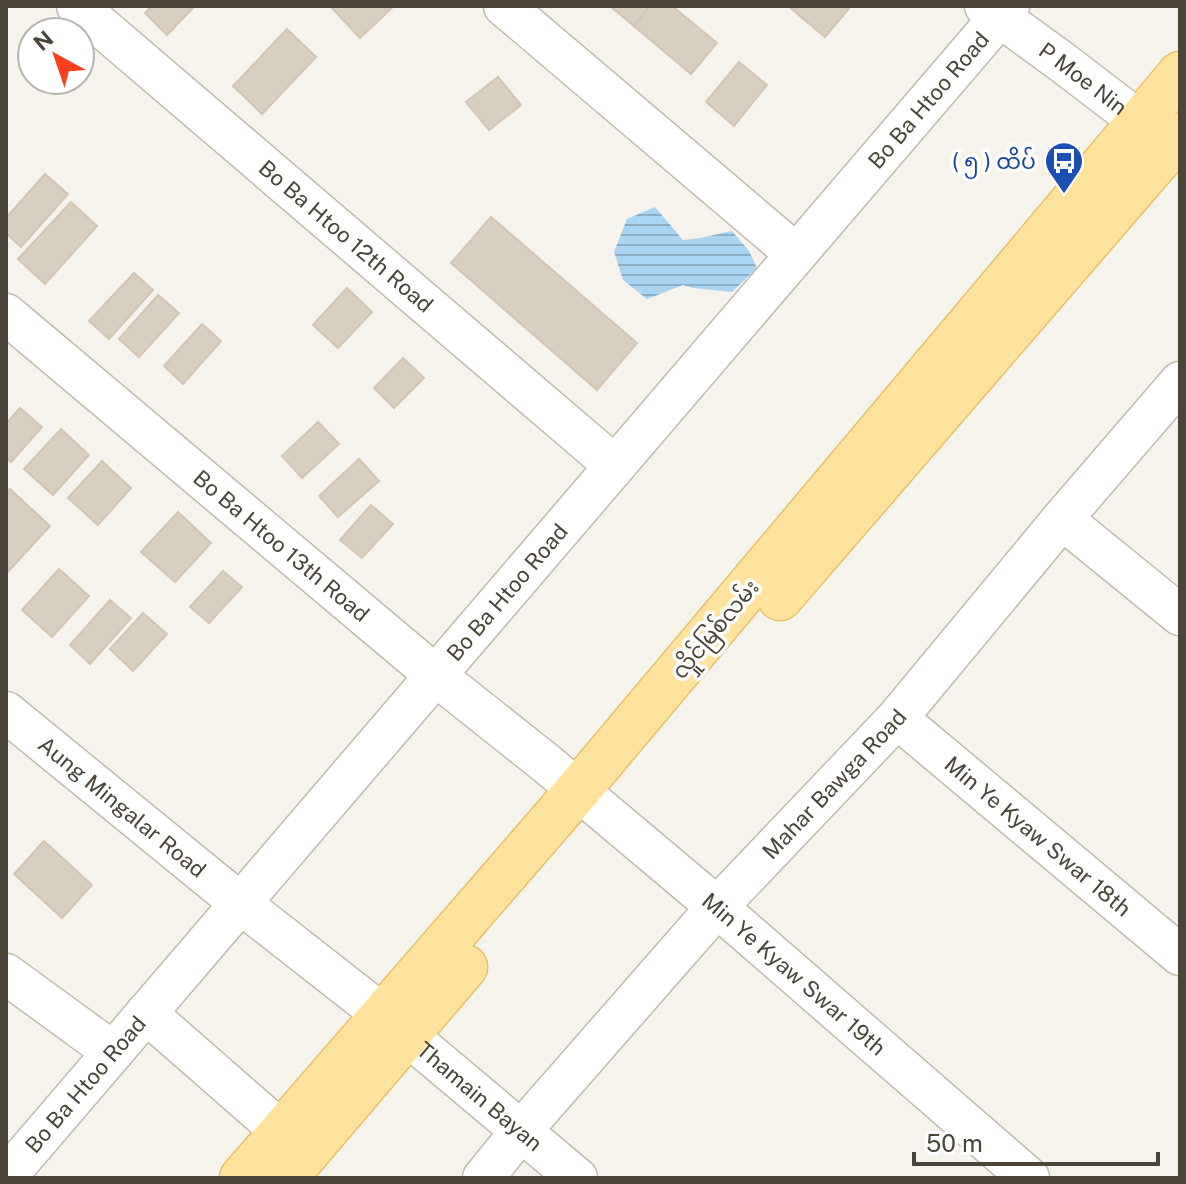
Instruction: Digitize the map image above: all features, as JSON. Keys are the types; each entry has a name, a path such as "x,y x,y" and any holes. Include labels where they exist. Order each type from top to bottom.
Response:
{"main road":[{"name":"လှိုင်မြစ်လမ်း","path":"242,1178 291,1154 579,791 1168,138 1180,74"}],"street":[{"name":"Bo Ba Htoo 12th Road","path":"77,6 615,466"},
{"path":"504,6 796,254"},
{"name":"Bo Ba Htoo Road","path":"6,1177 796,254 998,10"},
{"name":"P Moe Nin","path":"998,10 1062,62 1168,138"},
{"name":"Bo Ba Htoo 13th Road","path":"6,314 435,675 579,791"},
{"name":"Mahar Bawga Road","path":"483,1178 717,907 897,718 1180,382"},
{"path":"1062,519 1180,615"},
{"name":"Aung Mingalar Road","path":"6,712 395,1026"},
{"name":"Min Ye Kyaw Swar 18th","path":"897,718 1180,955"},
{"name":"Min Ye Kyaw Swar 19th","path":"579,791 1029,1178"},
{"path":"6,974 113,1052"},
{"path":"146,1013 291,1154"},
{"name":"Thamain Bayan","path":"395,1026 577,1178"}],"water":[{"path":"655,207 683,240 732,231 749,251 757,268 732,292 683,285 647,299 623,280 614,252 627,219"}],"building":[{"path":"152,6 195,6 167,35 145,13"},
{"path":"330,6 394,6 360,38"},
{"path":"610,6 650,6 634,26"},
{"path":"650,6 672,6 717,43 691,74 634,26"},
{"path":"788,6 851,6 825,37"},
{"path":"287,29 316,57 262,114 233,86"},
{"path":"739,62 767,85 734,126 706,102"},
{"path":"498,77 521,105 489,130 466,102"},
{"path":"45,174 68,194 21,247 6,233 6,218"},
{"path":"71,202 97,226 45,284 18,259"},
{"path":"491,217 637,343 597,390 451,263"},
{"path":"134,273 153,290 109,339 89,321"},
{"path":"347,288 372,312 338,348 313,325"},
{"path":"158,295 179,313 139,357 119,339"},
{"path":"202,324 221,341 183,384 164,366"},
{"path":"403,358 424,378 394,408 374,388"},
{"path":"20,408 42,427 11,462 6,458 6,424"},
{"path":"318,422 339,444 302,478 282,456"},
{"path":"61,429 89,455 53,495 24,469"},
{"path":"359,459 379,481 338,517 319,496"},
{"path":"102,461 131,488 98,525 68,498"},
{"path":"10,489 50,526 6,574 6,494"},
{"path":"371,505 393,524 362,558 340,540"},
{"path":"178,512 211,543 175,582 141,552"},
{"path":"59,569 89,596 52,637 22,610"},
{"path":"223,571 242,587 209,623 190,607"},
{"path":"110,600 131,618 90,664 70,645"},
{"path":"143,613 167,634 133,671 110,649"},
{"path":"44,841 92,885 62,918 14,874"}],"place":[{"name":"( ၅ ) ထိပ်","path":"1064,195"}]}
